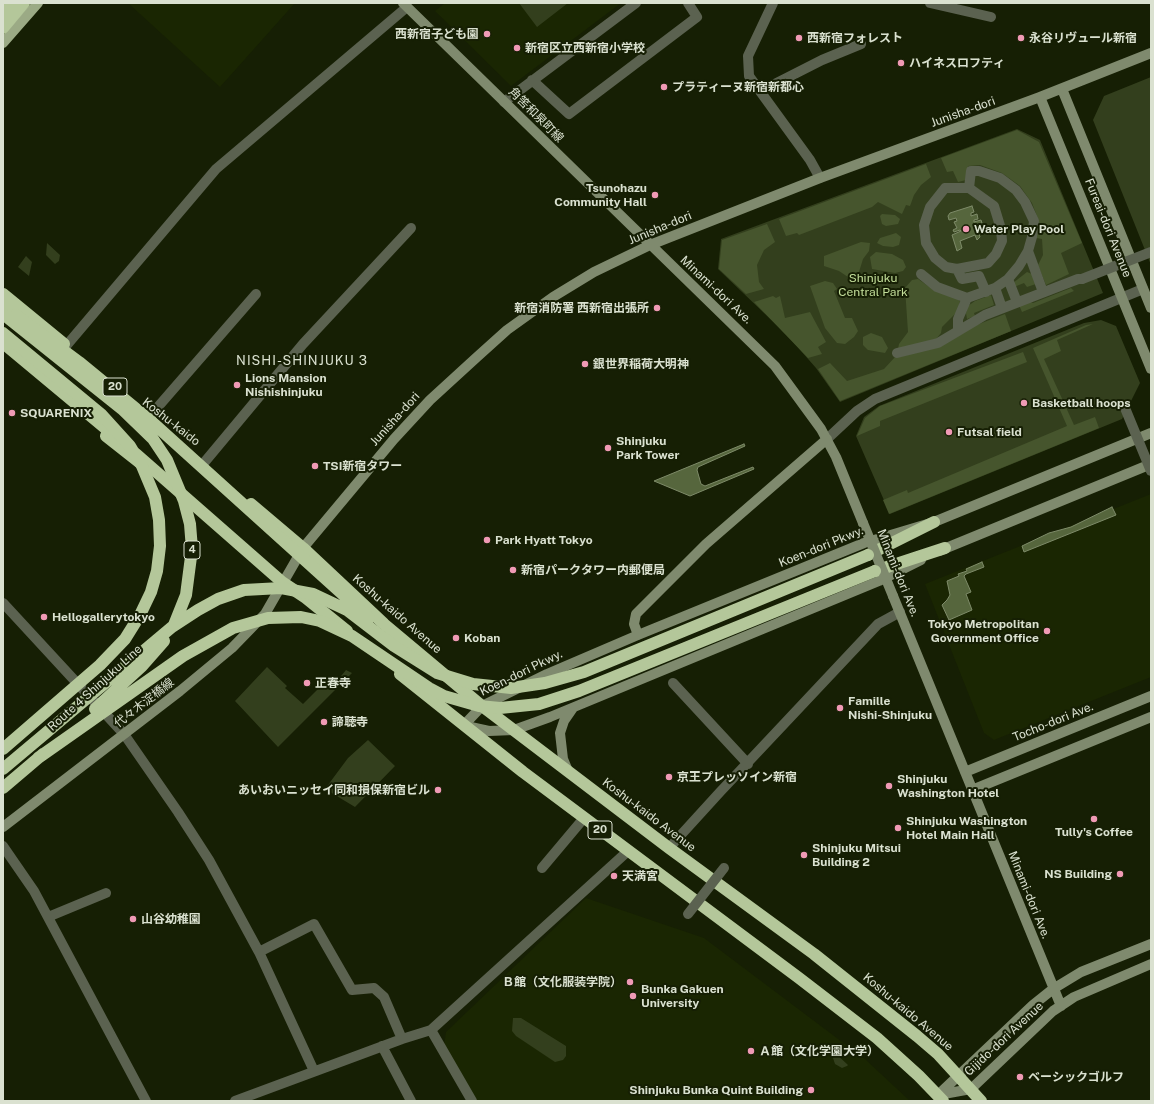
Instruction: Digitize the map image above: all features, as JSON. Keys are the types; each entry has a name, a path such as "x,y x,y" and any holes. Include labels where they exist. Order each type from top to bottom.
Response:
{"highway":[{"path":"3,14 12,3"},
{"path":"3,28 24,3"},
{"name":"20","path":"3,294 150,416 226,483"},
{"path":"3,306 79,362 152,422 421,664"},
{"name":"Koshu-kaido","path":"3,306 226,483 303,548"},
{"name":"Route 4 Shinjuku Line","path":"3,314 122,409 153,440 167,460 180,488 187,513 191,536 191,564 186,595 178,617 167,637 150,658 123,684 3,788"},
{"name":"Route 4 Shinjuku Line","path":"3,333 101,414 130,446 142,466 155,497 159,520 160,546 157,571 151,592 140,615 125,639 95,670 3,749"},
{"name":"20","path":"3,343 78,404 191,501 282,582 311,602 464,725 584,818 877,1038 941,1098"},
{"name":"20","path":"3,354 191,501"},
{"path":"3,769 172,627 218,599 244,590 281,588 313,594 331,601 347,610 421,664 437,673 473,684 511,688 545,683 606,663 868,555 934,522"},
{"name":"Koshu-kaido Avenue","path":"303,548 384,624 482,706 669,848 814,954 938,1054 959,1075 981,1101"},
{"path":"38,758 183,656 220,634 257,620 285,616 301,617 320,621 352,636 429,688 444,696 479,706 500,708 539,704 579,691 875,571 945,548"}],"main road":[{"path":"3,43 38,3"},
{"name":"角筈和泉町線","path":"405,5 650,246"},
{"name":"Junisha-dori","path":"282,582 303,548 394,439 430,400 507,330 553,297 594,272 650,246 820,178 1062,89 1151,53"},
{"name":"Fureai-dori Avenue","path":"1062,89 1151,308"},
{"name":"Fureai-dori Avenue","path":"1040,97 1151,369"},
{"name":"Minami-dori Ave.","path":"650,246 776,366 826,439 836,458 900,612 1061,1006"},
{"name":"Koen-dori Pkwy.","path":"464,725 482,706 547,674 638,635 864,543 934,522 1151,433"},
{"path":"638,635 634,624 636,614 706,544 826,439"},
{"path":"464,725 489,731 514,730 573,708 879,581 945,548 1151,464"},
{"name":"代々木淀橋線","path":"3,826 180,691 232,648 265,614 282,582"},
{"name":"Tocho-dori Ave.","path":"965,772 1151,696"},
{"path":"568,771 563,759 560,734 564,721 573,708"},
{"path":"972,790 1151,717"},
{"name":"Gijido-dori Avenue","path":"941,1098 959,1075 1033,1005 1053,989 1081,972 1151,944"},
{"name":"Gijido-dori Avenue","path":"941,1098 971,1089 1061,1006 1088,989 1151,964"}],"street":[{"path":"504,102 636,3"},
{"path":"532,80 569,114 697,17 688,3"},
{"path":"773,3 748,56 749,76 810,160 820,178"},
{"path":"930,3 991,17"},
{"path":"66,346 183,206 216,169 405,5"},
{"path":"761,91 822,60 861,44"},
{"path":"921,274 936,287 966,298 991,290 1008,279 1028,251 1034,221 1025,202 1016,190 1000,178 979,171 971,171 969,188"},
{"path":"946,188 969,188 994,206 1001,229 1002,241 996,254 988,263 958,269 946,267 935,258 926,243 924,225 930,206 946,188"},
{"path":"203,464 303,344 411,228"},
{"path":"1028,251 1043,292"},
{"path":"897,353 938,343 985,315 1151,252"},
{"path":"958,269 962,279 979,276 991,290 1002,308"},
{"path":"1008,279 1017,302"},
{"path":"826,439 857,412 875,400 1143,289"},
{"path":"150,416 256,294"},
{"path":"958,331 958,319 966,298"},
{"path":"1124,408 1151,471"},
{"path":"3,603 124,734 209,860 259,952 314,1071"},
{"path":"669,848 878,624 900,612"},
{"path":"673,683 748,764"},
{"path":"542,868 584,818"},
{"path":"3,846 34,891 146,1101"},
{"path":"235,1101 382,1046 431,1030 628,851"},
{"path":"688,914 724,868"},
{"path":"48,917 106,893"},
{"path":"259,952 314,924 352,990 374,988 384,997 402,1039"},
{"path":"431,1030 472,1101"},
{"path":"382,1046 411,1101"}],"shaded area":[{"path":"128,3 295,3 220,87"},
{"name":"新宿区立西新宿小学校","path":"445,3 621,3 511,86 435,11"},
{"path":"1017,130 1039,142 1082,243 1061,253 1069,274 1046,285 1038,265 1043,255 1042,239 1036,238 1039,221 1032,203 1020,186 1002,173 980,165 968,166 966,180 958,182 953,171 947,172 941,158"},
{"path":"926,164 931,177 921,185 914,195 910,206 906,205 902,214 878,202 872,207 799,235 797,233 786,236 779,219"},
{"name":"Water Play Pool","path":"972,206 974,212 971,213 971,216 977,214 978,219 974,220 974,222 981,220 982,223 976,225 980,237 977,240 975,235 960,241 962,248 957,251 952,235 961,231 954,232 953,230 957,228 954,222 957,221 956,218 949,220 948,216 950,213"},
{"path":"882,214 895,215 900,219 898,224 886,226 882,224 880,216"},
{"path":"767,224 775,242 764,250 757,265 759,282 764,289 746,294 719,269 722,240"},
{"path":"896,233 901,237 899,245 893,247 883,246 877,243 880,238"},
{"path":"861,242 870,243 869,251 863,259 859,272 851,279 839,271 824,266 824,256"},
{"path":"876,252 892,254 903,260 906,267 903,271 895,273 872,269 870,257"},
{"path":"1027,272 1032,274 1036,284 1027,287 1024,283 1014,287 1013,283"},
{"path":"918,279 935,291 954,297 960,301 958,311 942,327 941,333 936,339 898,349 899,344 908,332 905,288 912,280"},
{"path":"825,281 833,283 837,289 834,291 845,318 852,318 858,331 854,337 845,344 837,343 825,328 810,286"},
{"path":"1071,288 1074,291 1022,312 1019,305 1030,302 1033,303"},
{"path":"991,295 994,305 974,313 975,316 967,319 966,313 968,306 975,301"},
{"path":"773,296 776,298 780,296 785,318 810,312 826,342 818,347 822,354 808,358 754,302"},
{"path":"1005,314 1011,331 840,401 818,369 830,363 847,381 884,369 896,356"},
{"path":"1093,324 1057,340 1061,351 1044,359 1074,425 1095,417 1099,428 889,514 883,500 907,490 908,493 1067,426 1033,348 1086,325"},
{"path":"871,333 882,337 888,348 885,353 868,350 863,345 863,337"},
{"path":"1023,352 1027,362 880,421 880,426 857,436 865,418 880,406"},
{"path":"744,444 745,446 698,467 697,470 701,484 705,486 753,467 754,469 690,496 654,481"},
{"name":"Tokyo Metropolitan Government Office","path":"1151,494 1151,677 994,740 984,733 925,584"},
{"path":"1112,507 1116,515 1024,552 1022,546 1049,533 1071,527"},
{"path":"982,562 984,567 964,576 971,592 966,594 972,610 949,620 942,605 950,595 947,581 959,576 958,574 967,571 966,569"},
{"name":"Bunka Gakuen University","path":"586,898 704,938 866,1060 910,1101 476,1101 444,1046 446,1032"}],"green space":[{"path":"519,3 568,3 537,27"},
{"path":"1151,77 1151,265 1093,120 1104,96"},
{"name":"Shinjuku Central Park","path":"1017,129 1040,140 1103,293 840,402 816,368 787,335 718,269 721,239"},
{"path":"47,243 60,255 59,261 55,264 46,255"},
{"path":"26,256 32,262 29,276 18,267"},
{"path":"1101,320 1116,326 1140,383 1122,419 890,514 856,436 864,417 879,406 1084,323"},
{"path":"267,667 287,686 285,688 303,704 330,677 337,681 346,670 352,673 278,747 235,701"},
{"path":"368,740 395,766 355,807 325,789 348,758"},
{"path":"513,1018 521,1018 566,1046 566,1056 563,1060 555,1062 516,1036 512,1031"},
{"path":"833,1051 848,1065 847,1066 842,1068 835,1064 832,1055"}],"place":[{"name":"西新宿子ども園","path":"487,34"},
{"name":"西新宿フォレスト","path":"799,38"},
{"name":"永谷リヴュール新宿","path":"1021,38"},
{"name":"新宿区立西新宿小学校","path":"517,48"},
{"name":"ハイネスロフティ","path":"901,63"},
{"name":"プラティーヌ新宿新都心","path":"664,87"},
{"name":"Tsunohazu Community Hall","path":"655,195"},
{"name":"Water Play Pool","path":"966,229"},
{"name":"新宿消防署 西新宿出張所","path":"657,308"},
{"name":"銀世界稲荷大明神","path":"585,364"},
{"name":"Lions Mansion Nishishinjuku","path":"237,385"},
{"name":"Basketball hoops","path":"1024,403"},
{"name":"SQUARENIX","path":"12,413"},
{"name":"Futsal field","path":"949,432"},
{"name":"Shinjuku Park Tower","path":"608,448"},
{"name":"TSI新宿タワー","path":"315,466"},
{"name":"Park Hyatt Tokyo","path":"487,540"},
{"name":"新宿パークタワー内郵便局","path":"513,570"},
{"name":"Hellogallerytokyo","path":"44,617"},
{"name":"Tokyo Metropolitan Government Office","path":"1047,631"},
{"name":"Koban","path":"456,638"},
{"name":"正春寺","path":"307,683"},
{"name":"Famille Nishi-Shinjuku","path":"840,708"},
{"name":"諦聴寺","path":"324,722"},
{"name":"京王プレッソイン新宿","path":"669,777"},
{"name":"Shinjuku Washington Hotel","path":"889,786"},
{"name":"あいおいニッセイ同和損保新宿ビル","path":"438,790"},
{"name":"Tully's Coffee","path":"1094,819"},
{"name":"Shinjuku Washington Hotel Main Hall","path":"898,828"},
{"name":"Shinjuku Mitsui Building 2","path":"804,855"},
{"name":"NS Building","path":"1120,874"},
{"name":"天満宮","path":"614,876"},
{"name":"山谷幼稚園","path":"133,919"},
{"name":"Ｂ館（文化服装学院）","path":"630,982"},
{"name":"Bunka Gakuen University","path":"633,996"},
{"name":"Ａ館（文化学園大学）","path":"751,1051"},
{"name":"ベーシックゴルフ","path":"1020,1077"},
{"name":"Shinjuku Bunka Quint Building","path":"811,1090"}],"district":[{"name":"NISHI-SHINJUKU 3","path":"302,361"}]}
